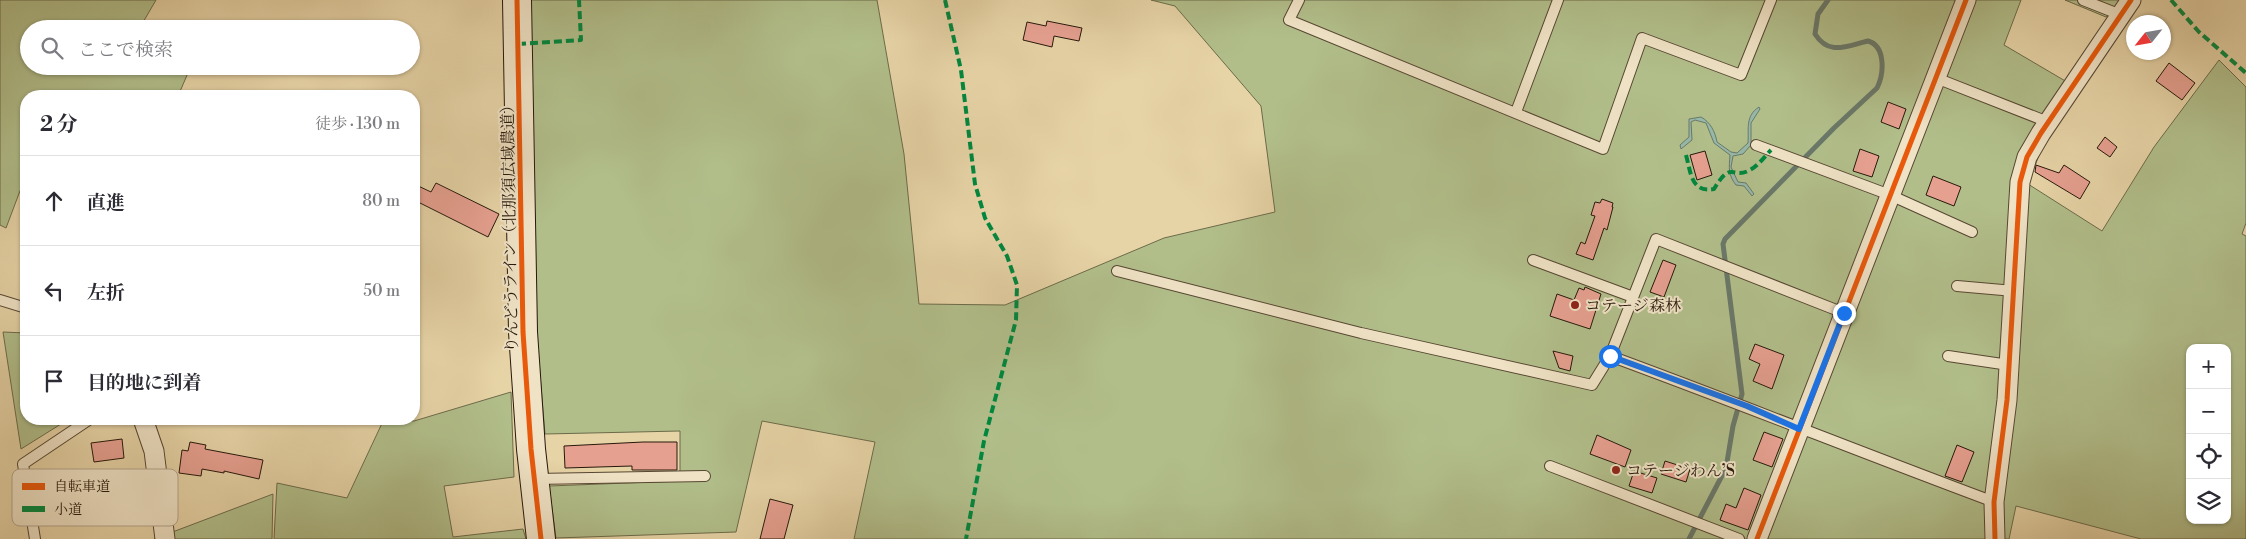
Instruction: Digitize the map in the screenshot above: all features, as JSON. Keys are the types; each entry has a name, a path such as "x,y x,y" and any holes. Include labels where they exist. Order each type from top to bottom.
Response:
{"street":[{"name":"りんどうライン（北那須広域農道）","path":"516,0 522,332 541,539"},
{"path":"1757,539 1966,0"},
{"path":"1995,539 1994,502 2004,432 2020,182 2027,158 2048,122 2126,7"},
{"path":"145,425 154,451 156,469"},
{"path":"163,526 165,539"}],"lane":[{"path":"1299,0 1289,20 1603,149 1642,38 1741,75 1771,0"},
{"path":"1516,112 1558,0"},
{"path":"2083,0 2126,7"},
{"path":"1936,78 2048,122"},
{"path":"1756,145 1890,195 1972,232"},
{"path":"1117,271 1361,333 1592,385 1610,356 1656,239 1844,313"},
{"path":"1533,260 1633,297"},
{"path":"1956,286 2014,290"},
{"path":"0,300 20,306"},
{"path":"1610,356 1747,406 1799,429 1994,502"},
{"path":"1948,356 2009,365"},
{"path":"25,469 24,464 81,425"},
{"path":"1550,466 1740,539"},
{"path":"534,479 705,476"},
{"path":"33,526 35,539"}],"green space":[{"path":"0,0 156,0 144,20 20,20 20,75 187,75 181,90 20,90 20,191 6,228 0,225"},
{"path":"524,0 877,0 904,154 919,304 1005,305 1164,238 1275,212 1261,106 1175,6 1151,0 2021,0 2004,45 2067,82 2028,184 2102,231 2154,147 2219,60 2246,87 2246,223 2242,234 2246,236 2246,539 2141,539 2016,506 2009,539 854,539 875,442 762,421 736,532 556,538 549,486 680,481 680,431 545,434 530,254"},
{"path":"2065,0 2127,0 2106,17"},
{"path":"3,332 20,333 20,425 59,425 21,449"},
{"path":"511,392 514,477 444,486 453,537 523,529 526,539 274,539 277,483 347,498 381,425 420,425 420,419"},
{"path":"273,494 272,539 154,539"}],"shaded area":[{"path":"1759,107 1760,109 1751,123 1751,145 1743,154 1733,156 1731,167 1738,182 1746,183 1754,194 1752,196 1744,186 1736,185 1733,181 1729,164 1730,155 1714,143 1706,123 1695,120 1691,122 1692,140 1681,149 1680,145 1689,137 1689,119 1701,117 1712,127 1717,142 1731,152 1737,153 1748,143 1750,119"}],"building":[{"path":"1047,21 1082,28 1079,41 1054,36 1052,47 1023,40 1027,22 1046,26"},
{"path":"2169,63 2195,83 2182,100 2156,81"},
{"path":"1888,102 1906,109 1899,129 1881,122"},
{"path":"2105,137 2117,147 2110,157 2097,148"},
{"path":"1860,149 1879,156 1872,177 1853,171"},
{"path":"1705,151 1712,175 1697,180 1690,155"},
{"path":"2036,165 2059,173 2064,165 2090,182 2080,199 2035,172"},
{"path":"1933,176 1961,187 1954,206 1926,195"},
{"path":"436,183 499,214 488,237 420,203 420,187 431,192"},
{"path":"1602,199 1613,203 1613,207 1607,230 1604,228 1593,260 1576,254 1581,242 1585,244 1595,216 1591,215 1595,202 1600,203"},
{"path":"1663,260 1676,265 1664,297 1650,292"},
{"path":"1585,287 1601,294 1590,329 1550,316 1557,294 1574,300 1579,288 1584,290"},
{"path":"1755,344 1784,355 1772,389 1753,381 1760,364 1749,359"},
{"path":"1553,351 1573,356 1570,371 1559,368"},
{"path":"1764,432 1783,439 1772,467 1753,460"},
{"path":"1597,435 1631,450 1625,467 1590,454"},
{"path":"122,439 124,458 94,462 91,443"},
{"path":"190,442 206,445 205,449 263,460 259,479 224,471 224,473 202,469 201,476 179,473 182,450 188,451"},
{"path":"677,442 677,470 632,470 632,466 565,468 564,446"},
{"path":"1957,445 1974,452 1962,482 1945,476"},
{"path":"1665,461 1690,469 1686,482 1661,474"},
{"path":"1634,471 1657,478 1652,493 1629,486"},
{"path":"1744,488 1761,495 1748,530 1720,520 1726,504 1736,508"},
{"path":"770,499 793,505 784,539 760,539"}],"waterway":[{"path":"1689,539 1726,468 1733,426 1742,394 1723,244 1725,239 1834,128 1877,88 1881,75 1881,54 1874,44 1868,41 1845,47 1832,47 1820,41 1815,34 1818,14 1828,0"}],"marked path":[{"path":"518,44 581,40 579,0"},
{"path":"945,0 961,70 975,184 985,218 1007,256 1017,285 1016,320 984,441 966,539"},
{"path":"2171,0 2199,32 2246,73"},
{"path":"1686,155 1691,175 1696,185 1701,188 1714,189 1729,172 1739,173 1750,170 1771,150"}],"cycle path":[{"path":"517,0 523,332 531,449 541,539"},
{"path":"1757,539 1966,0"},
{"path":"1995,539 1994,502 2007,400 2020,182 2027,157 2041,133 2131,0"}],"place":[{"name":"コテージ森林","path":"1575,305"},
{"name":"コテージわん’S","path":"1616,470"}],"route":[{"path":"1610,356 1747,406 1799,429 1844,313"}]}
